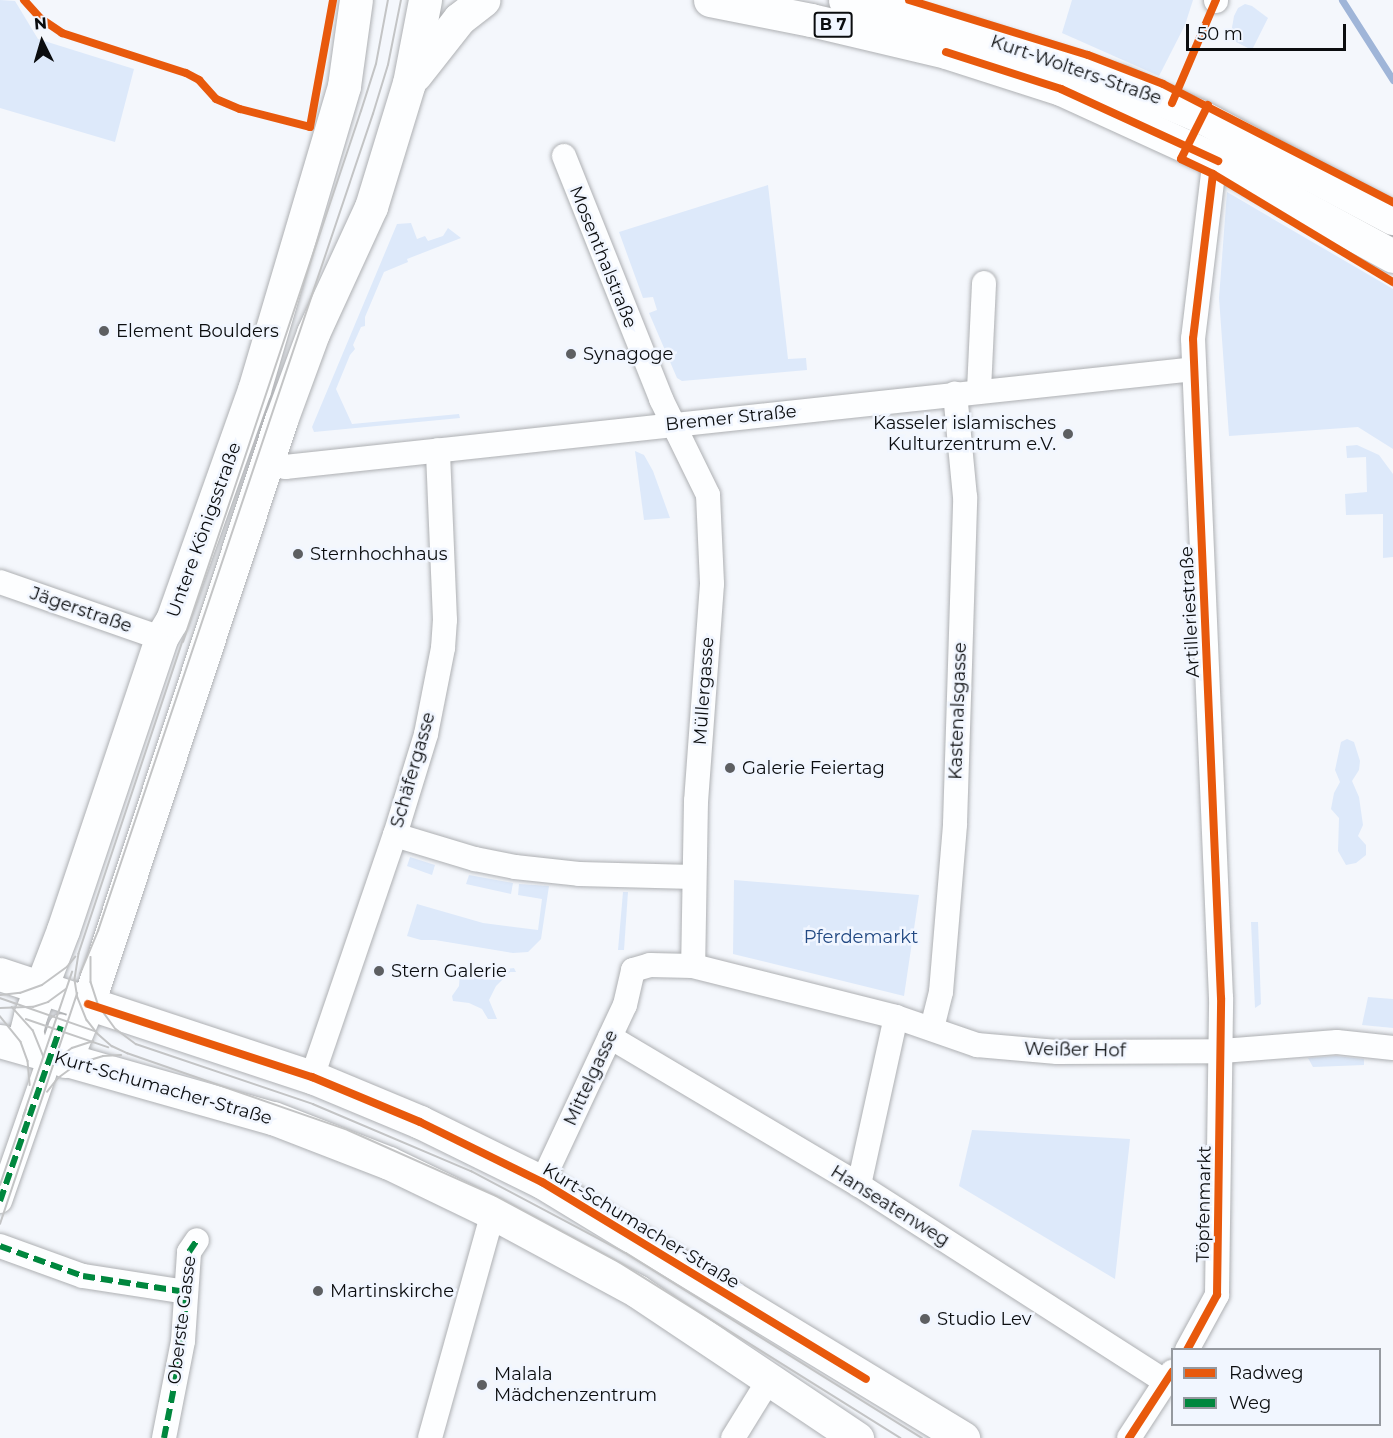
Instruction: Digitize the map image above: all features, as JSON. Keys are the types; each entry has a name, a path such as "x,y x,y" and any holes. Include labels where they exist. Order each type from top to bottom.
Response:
{"main road":[{"name":"Untere Königsstraße","path":"352,8 344,86 254,390 172,620 161,638 26,1032 49,1056 88,1004 313,333 371,207 408,83 425,0"},
{"path":"408,83 459,19 483,0"},
{"name":"Kurt-Wolters-Straße","path":"710,0 872,34 1005,70 1114,111 1225,147 1393,218"},
{"name":"Kurt-Wolters-Straße","path":"845,0 962,32 1120,82 1172,103 1225,147 1393,256"},
{"name":"Kurt-Schumacher-Straße","path":"0,974 312,1077 420,1122 542,1182 963,1438"},
{"name":"Kurt-Schumacher-Straße","path":"0,1041 273,1118 389,1163 493,1212 637,1291 857,1438"}],"street":[{"name":"Artilleriestraße","path":"1222,1051 1193,339 1213,174 1225,147"},
{"name":"Mosenthalstraße","path":"564,156 623,307 673,424"},
{"path":"980,390 984,283"},
{"name":"Bremer Straße","path":"268,462 285,467 980,390 1194,369"},
{"name":"Kastenalsgasse","path":"932,1028 941,992 955,824 965,497 955,393"},
{"name":"Müllergasse","path":"673,424 708,495 712,542 712,584 696,801 693,966"},
{"name":"Schäfergasse","path":"312,1077 395,835 426,734 443,648 445,605 438,450"},
{"name":"Jägerstraße","path":"0,582 161,638"},
{"path":"395,835 475,859 515,867 579,874 694,877"},
{"name":"Mittelgasse","path":"542,1182 625,1005 633,970 650,965 693,966"},
{"path":"693,966 932,1028"},
{"path":"859,1185 896,1017"},
{"name":"Untere Königsstraße","path":"0,1201 61,1026"},
{"name":"Weißer Hof","path":"932,1028 977,1045 1046,1051 1222,1051 1337,1042 1393,1048"},
{"name":"Hanseatenweg","path":"610,1037 859,1185 1169,1377"},
{"name":"Töpfenmarkt","path":"1188,1348 1218,1295 1222,1051"},
{"path":"430,1438 493,1212"},
{"name":"Oberste Gasse","path":"164,1438 183,1341 189,1252 197,1239"},
{"path":"0,1246 83,1276 186,1292"},
{"path":"1129,1438 1169,1377"},
{"path":"733,1438 770,1378"}],"green space":[{"path":"0,0 15,1 38,39 134,69 115,142 0,108"},
{"path":"1072,0 1193,0 1185,25 1159,76 1062,33"},
{"path":"1245,4 1252,6 1268,18 1252,50 1230,39 1234,16 1238,8"},
{"path":"768,185 788,359 806,358 807,370 682,381 677,378 649,313 657,310 653,297 643,298 619,232"},
{"path":"1227,192 1393,289 1393,449 1358,427 1229,436 1219,298"},
{"path":"411,223 417,239 425,236 428,241 443,236 448,228 461,238 407,259 408,262 384,272 365,317 365,326 361,327 353,345 355,349 350,355 336,389 352,424 459,414 460,418 314,432 312,427 397,224"},
{"path":"1357,445 1379,455 1393,474 1393,557 1383,558 1383,514 1346,515 1345,494 1367,492 1366,457 1347,458 1346,446"},
{"path":"635,451 644,455 653,471 670,518 644,520"},
{"path":"1347,739 1354,742 1360,761 1359,770 1352,781 1359,797 1363,825 1358,836 1366,845 1366,855 1356,863 1346,865 1338,851 1339,818 1331,809 1334,793 1340,782 1335,770 1341,742"},
{"path":"410,857 435,865 432,875 407,866"},
{"path":"469,875 513,883 511,894 466,884"},
{"name":"Pferdemarkt","path":"734,880 919,895 904,996 733,954"},
{"path":"519,884 549,886 541,939 528,952 513,953 407,936 417,904 483,923 538,930 542,899 518,895"},
{"path":"623,892 628,892 624,950 618,950"},
{"path":"1251,922 1258,922 1261,1004 1255,1008"},
{"path":"514,968 516,972 510,972 496,986 489,1000 497,1019 488,1019 482,1009 469,1003 453,1001 452,996 459,986 460,973 466,971 481,979 500,980 507,969"},
{"path":"1368,997 1393,999 1393,1028 1362,1025"},
{"path":"1336,1056 1364,1059 1364,1065 1313,1067 1308,1058"},
{"path":"972,1130 1130,1139 1115,1279 959,1186"}],"waterway":[{"path":"1342,0 1393,80"}],"tram line":[{"path":"183,642 361,111 376,64 388,0"},
{"path":"80,974 98,931 373,114 388,65 401,0"},
{"path":"185,635 79,954 75,980 78,998 87,1020 97,1033 112,1046 127,1053 348,1130 496,1196 619,1262 901,1438"},
{"path":"0,995 20,993 42,985 67,967 75,957"},
{"path":"91,957 91,982 99,1006 116,1029 136,1044 313,1104 471,1171 626,1253 922,1438"},
{"path":"23,1117 72,972"},
{"path":"0,1008 33,1007 48,1002 66,989"},
{"path":"0,1224 77,994"},
{"path":"0,998 95,1031"},
{"path":"12,1007 33,1030 44,1057"},
{"path":"0,1016 21,1042 28,1061 30,1085"},
{"path":"26,1019 108,1047"},
{"path":"54,1061 72,1048 93,1041"},
{"path":"47,1092 58,1078 77,1064 103,1056 121,1055"},
{"path":"0,1185 26,1109"}],"marked path":[{"path":"0,1201 61,1026"},
{"path":"164,1438 183,1341 189,1252 197,1240"},
{"path":"0,1246 83,1276 186,1292"}],"cycle path":[{"path":"24,0 40,18 62,33 186,73 199,80 216,99 240,109 310,127 333,0"},
{"path":"909,0 1088,55 1163,84 1393,202"},
{"path":"1172,103 1216,0"},
{"path":"946,52 1061,89 1218,161"},
{"path":"1208,105 1181,159 1213,174 1393,282"},
{"path":"1188,1348 1217,1295 1221,998 1193,339 1213,174"},
{"path":"88,1004 312,1077 420,1122 542,1182 866,1379"},
{"path":"1129,1438 1171,1374"}],"place":[{"name":"Element Boulders","path":"104,331"},
{"name":"Synagoge","path":"571,354"},
{"name":"Kasseler islamisches Kulturzentrum e.V.","path":"1068,434"},
{"name":"Sternhochhaus","path":"298,554"},
{"name":"Galerie Feiertag","path":"730,768"},
{"name":"Stern Galerie","path":"379,971"},
{"name":"Martinskirche","path":"318,1291"},
{"name":"Studio Lev","path":"925,1319"},
{"name":"Malala Mädchenzentrum","path":"482,1385"}]}
